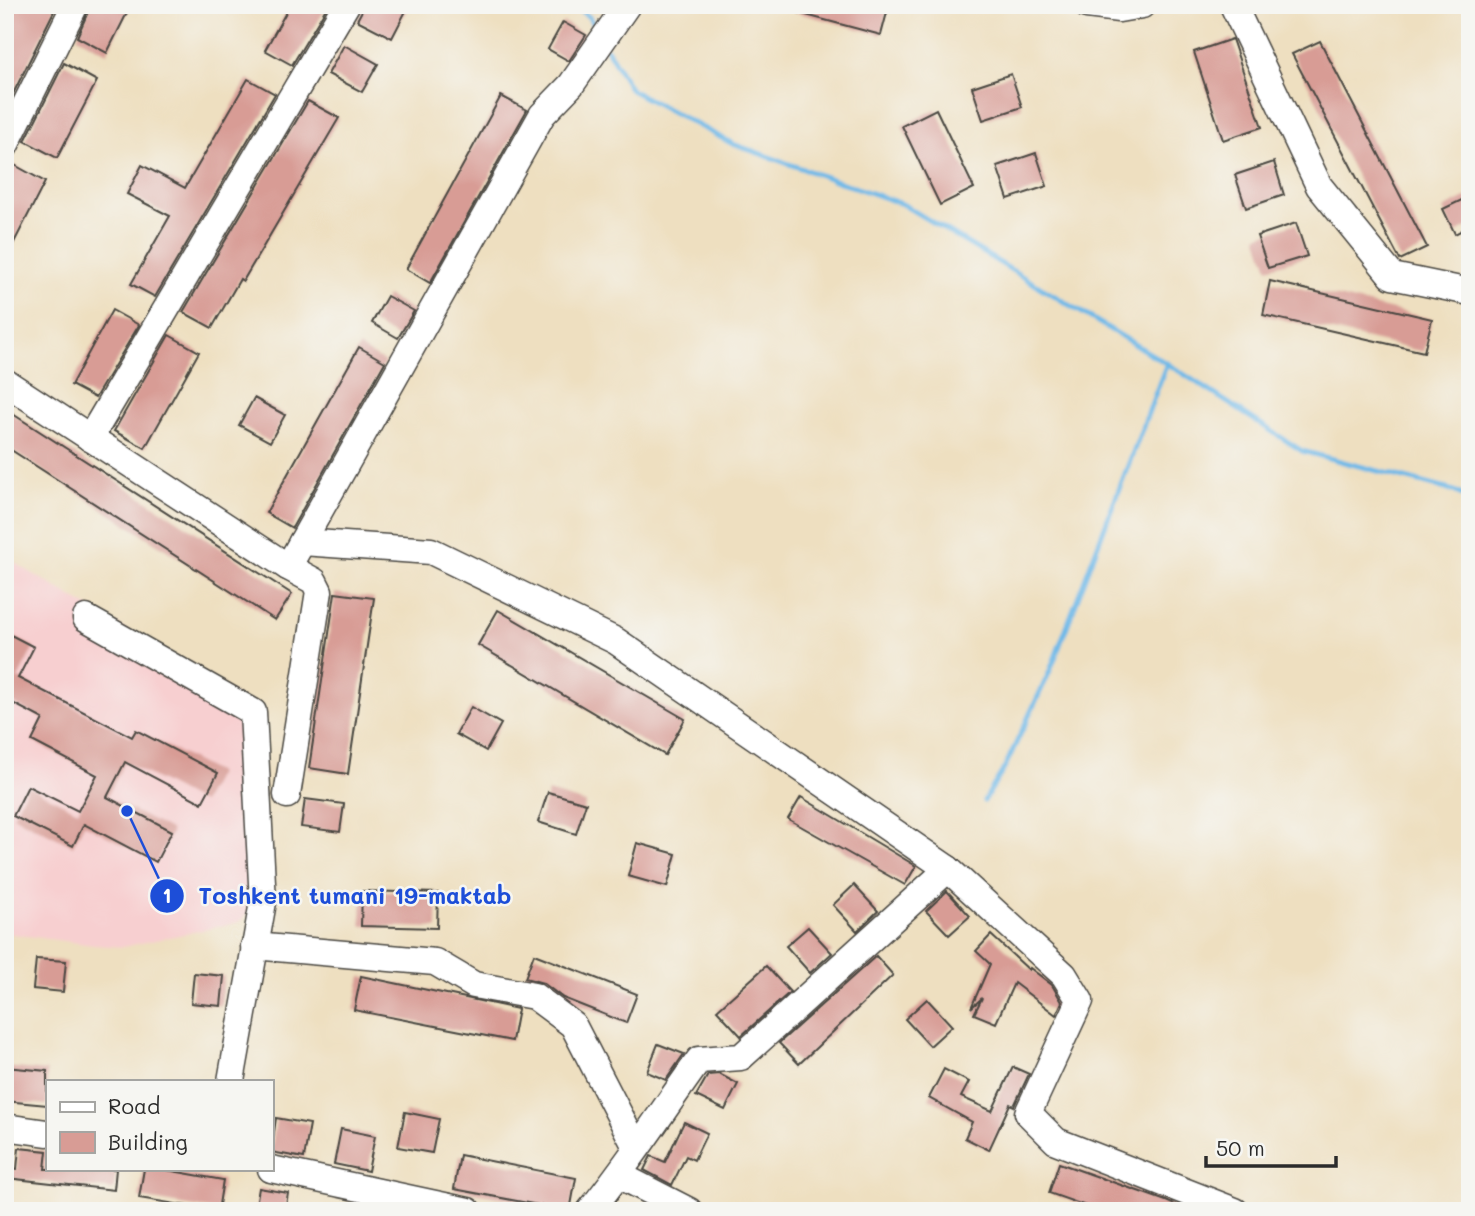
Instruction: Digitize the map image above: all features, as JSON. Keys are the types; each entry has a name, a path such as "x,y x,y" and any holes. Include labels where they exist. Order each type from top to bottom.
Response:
{"street":[{"path":"5,146 75,5"},
{"path":"90,438 346,5"},
{"path":"288,567 542,115 571,85 627,5"},
{"path":"1087,5 1119,9 1142,5"},
{"path":"1233,5 1319,186 1392,276 1470,292"},
{"path":"5,382 288,567 314,581 320,591 287,795"},
{"path":"302,542 431,551 615,641 948,869 1063,975 1080,1002 1028,1113 1056,1141 1234,1211"},
{"path":"86,618 253,712 263,902 231,1080"},
{"path":"590,1211 619,1175 699,1060 741,1057 948,869"},
{"path":"254,946 435,962 474,985 534,996 573,1025 636,1147"},
{"path":"5,1128 46,1133"},
{"path":"273,1169 468,1211"},
{"path":"619,1175 688,1211"}],"shaded area":[{"path":"12,561 237,697 226,715 241,725 251,909 240,922 123,947 5,933 5,573"}],"building":[{"path":"17,5 57,5 5,110 5,27"},
{"path":"91,5 131,5 107,53 77,37"},
{"path":"290,5 328,5 292,65 265,50"},
{"path":"365,5 399,5 407,9 392,38 357,20"},
{"path":"787,5 889,5 881,35 787,10"},
{"path":"563,22 586,35 569,61 548,49"},
{"path":"1232,39 1262,127 1223,140 1194,52"},
{"path":"1320,41 1427,247 1400,260 1292,54"},
{"path":"344,45 378,64 362,92 328,74"},
{"path":"64,63 97,81 57,158 25,141"},
{"path":"1011,74 1022,107 983,120 972,87"},
{"path":"248,79 275,94 155,297 131,284 170,216 127,194 142,165 185,188"},
{"path":"501,96 527,110 430,283 406,269"},
{"path":"308,101 339,118 243,281 240,279 212,328 183,312"},
{"path":"936,109 974,188 940,205 902,126"},
{"path":"1036,153 1047,186 1008,199 997,166"},
{"path":"1274,162 1284,195 1246,208 1235,175"},
{"path":"11,163 45,182 5,260 5,175"},
{"path":"1470,196 1470,226 1455,234 1443,209"},
{"path":"1296,223 1307,256 1268,268 1257,236"},
{"path":"1270,281 1432,319 1424,352 1263,315"},
{"path":"387,296 414,311 398,338 372,323"},
{"path":"112,310 139,325 95,398 71,385"},
{"path":"169,335 199,352 145,448 114,431"},
{"path":"359,347 385,362 292,528 266,513"},
{"path":"254,398 285,415 270,442 239,425"},
{"path":"5,409 292,594 275,620 5,446"},
{"path":"335,593 374,598 348,774 309,768"},
{"path":"498,610 685,719 665,755 478,645"},
{"path":"5,632 34,647 18,678 132,737 136,730 218,773 202,803 125,762 107,797 172,831 156,862 84,824 73,846 13,816 28,786 78,811 97,775 32,741 43,719 7,700 5,703"},
{"path":"471,707 501,724 486,751 456,734"},
{"path":"548,792 586,803 576,834 538,822"},
{"path":"801,797 916,866 905,885 788,819"},
{"path":"305,799 344,804 340,832 301,827"},
{"path":"637,843 676,854 667,887 628,876"},
{"path":"854,885 878,911 857,931 833,905"},
{"path":"362,891 438,893 437,928 361,926"},
{"path":"947,891 970,916 949,935 926,911"},
{"path":"808,927 832,953 810,973 786,946"},
{"path":"991,935 1029,970 1030,968 1052,985 1062,1002 1056,1015 1014,983 996,1023 974,1014 982,998 971,1008 990,964 976,951"},
{"path":"534,954 637,994 626,1023 563,998 543,983 525,978"},
{"path":"876,956 893,975 799,1064 779,1043"},
{"path":"36,959 66,961 63,992 33,989"},
{"path":"766,966 790,992 741,1036 717,1010"},
{"path":"194,973 224,976 221,1006 191,1003"},
{"path":"361,976 518,1009 512,1041 354,1010"},
{"path":"927,999 952,1026 930,1046 905,1019"},
{"path":"658,1044 684,1054 666,1080 647,1072"},
{"path":"5,1067 47,1071 46,1105 5,1101"},
{"path":"1013,1067 1029,1074 1014,1106 1010,1104 989,1150 965,1138 972,1122 929,1098 944,1069 969,1082 961,1097 992,1111"},
{"path":"719,1074 738,1084 725,1110 696,1096 708,1075"},
{"path":"405,1112 439,1119 432,1153 398,1147"},
{"path":"276,1118 310,1124 304,1158 273,1152"},
{"path":"684,1122 707,1133 694,1160 686,1156 672,1185 644,1170 651,1156 665,1162"},
{"path":"341,1129 375,1136 368,1171 334,1164"},
{"path":"19,1148 46,1151 46,1170 116,1170 114,1190 7,1178 7,1169 17,1169"},
{"path":"460,1155 576,1178 570,1211 454,1189"},
{"path":"1059,1163 1188,1211 1100,1211 1049,1193"},
{"path":"144,1170 167,1170 223,1180 218,1211 139,1198"},
{"path":"259,1188 288,1193 285,1211 255,1211"}],"waterway":[{"path":"573,5 589,17 597,31"},
{"path":"607,49 631,90 733,144 902,204 1179,371 1302,451 1454,491 1470,499"},
{"path":"984,801 1004,769 1050,671 1167,363"}],"place":[{"name":"Toshkent tumani 19-maktab","path":"127,811"}]}
